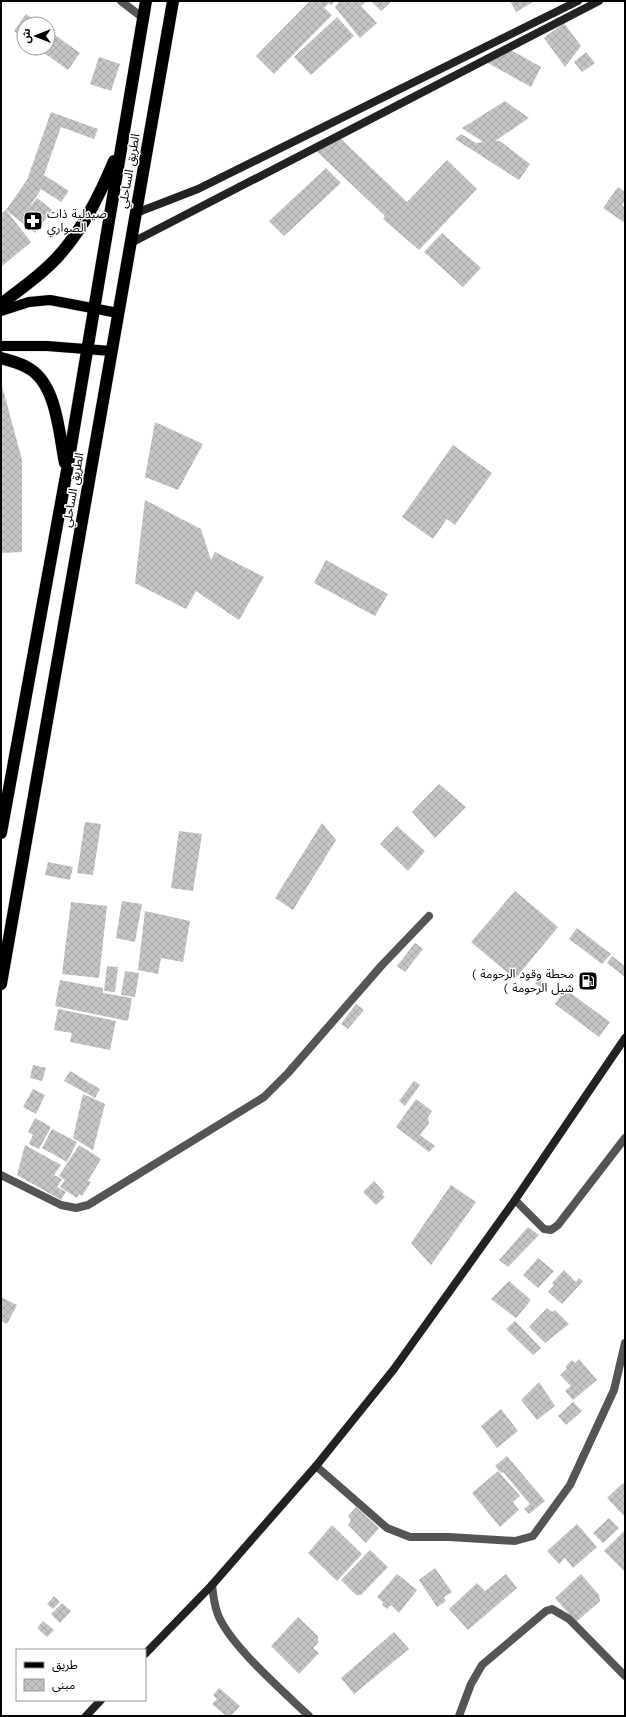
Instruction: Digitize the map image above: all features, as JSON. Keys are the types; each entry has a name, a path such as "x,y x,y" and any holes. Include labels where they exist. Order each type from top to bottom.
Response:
{"highway":[{"name":"الطريق الساحلي","path":"1,833 67,470 146,1"},
{"name":"الطريق الساحلي","path":"1,984 172,1"},
{"path":"1,304 40,274 62,253 84,224 101,192 123,142"},
{"path":"1,358 17,363 31,370 43,381 52,397 67,470"}],"main road":[{"path":"1,311 28,302 50,300 118,314"},
{"path":"1,346 47,346 111,351"}],"street":[{"path":"120,1 143,18"},
{"path":"136,213 198,188 578,1"},
{"path":"131,243 599,1"},
{"path":"513,34 518,43"},
{"path":"1,1175 62,1205 76,1208 88,1205 181,1147 252,1106 264,1097 288,1073 382,965 429,916"},
{"path":"146,1653 212,1585 316,1466 394,1369 515,1200 625,1038"},
{"path":"515,1200 544,1229 551,1230 558,1225 625,1138"},
{"path":"316,1466 387,1528 410,1537 449,1537 516,1541 533,1536 570,1485 614,1390 625,1343"},
{"path":"212,1585 217,1613 228,1632 264,1672 309,1716"},
{"path":"459,1716 471,1684 482,1665 546,1611 552,1609 569,1619 625,1676"},
{"path":"86,1716 100,1701"}],"building":[{"path":"310,1 335,1 331,5 329,3 324,8 332,15 274,74 256,56"},
{"path":"340,1 367,1 361,6 377,23 360,38 335,7"},
{"path":"371,1 392,1 381,11"},
{"path":"510,1 535,1 516,12"},
{"path":"337,17 354,36 311,75 294,57"},
{"path":"564,23 581,46 565,67 544,38"},
{"path":"56,36 80,53 68,70 48,56 56,56"},
{"path":"509,49 541,67 531,87 486,62"},
{"path":"586,52 595,63 582,72 574,62"},
{"path":"99,57 120,64 111,91 90,84"},
{"path":"505,101 529,118 495,141 500,141 530,164 519,180 455,139 461,134 476,143 483,142 462,128"},
{"path":"51,112 98,129 94,139 61,127 44,175 69,191 61,202 41,189 28,209 37,198 52,210 35,233 6,210 27,180"},
{"path":"338,136 407,202 447,160 477,189 419,250 383,219 385,216 314,149"},
{"path":"326,168 341,183 284,236 269,221"},
{"path":"618,187 625,192 625,201 622,205 625,207 625,223 603,208"},
{"path":"6,210 31,242 1,267 1,214"},
{"path":"442,233 481,268 463,287 424,252"},
{"path":"1,382 22,460 22,552 1,553"},
{"path":"155,422 203,444 178,490 145,477"},
{"path":"453,445 492,473 455,525 447,519 433,539 402,517"},
{"path":"145,500 201,529 211,560 215,552 264,577 239,620 196,591 186,609 135,583"},
{"path":"326,560 388,594 375,616 314,583"},
{"path":"439,784 466,807 435,838 412,812"},
{"path":"85,822 101,824 93,875 77,873"},
{"path":"322,823 336,840 293,910 275,898"},
{"path":"397,826 425,851 408,871 380,844"},
{"path":"179,831 202,834 193,891 171,888"},
{"path":"48,862 73,867 70,880 45,875"},
{"path":"515,891 558,927 515,979 471,942"},
{"path":"122,901 142,904 135,942 116,938"},
{"path":"71,902 107,906 99,978 62,974"},
{"path":"145,911 190,921 183,962 161,958 158,974 138,970"},
{"path":"577,928 611,954 602,964 569,939"},
{"path":"415,943 423,949 405,972 397,966"},
{"path":"612,956 625,966 625,977 607,963"},
{"path":"107,966 118,967 115,992 104,991"},
{"path":"125,971 139,973 135,997 121,995"},
{"path":"539,979 549,986 545,991 535,983"},
{"path":"60,980 103,988 103,993 132,998 128,1021 55,1006"},
{"path":"565,989 610,1022 599,1037 555,1004"},
{"path":"356,1004 364,1010 348,1029 341,1024"},
{"path":"58,1009 116,1021 110,1050 70,1042 72,1033 54,1030"},
{"path":"33,1065 46,1068 42,1081 30,1078"},
{"path":"70,1071 100,1089 95,1098 64,1081"},
{"path":"414,1081 420,1085 405,1106 399,1101"},
{"path":"33,1089 45,1095 36,1114 23,1107"},
{"path":"83,1094 105,1104 93,1150 73,1138"},
{"path":"416,1099 432,1111 428,1117 429,1123 420,1135 435,1146 429,1152 396,1127"},
{"path":"35,1118 51,1127 39,1149 29,1144 33,1135 28,1132"},
{"path":"52,1129 77,1142 67,1162 42,1148"},
{"path":"25,1145 61,1165 54,1175 62,1179 57,1187 66,1192 61,1200 17,1175"},
{"path":"79,1145 101,1159 88,1181 91,1182 82,1196 79,1194 77,1198 60,1187 65,1180 59,1176"},
{"path":"374,1181 384,1192 382,1194 385,1197 376,1205 363,1192"},
{"path":"451,1185 476,1202 431,1265 411,1243"},
{"path":"528,1227 539,1235 508,1267 499,1260"},
{"path":"538,1258 554,1271 538,1288 523,1275"},
{"path":"564,1270 576,1282 579,1278 583,1281 562,1304 548,1292 554,1285 552,1283"},
{"path":"509,1281 531,1300 516,1318 491,1299"},
{"path":"1,1297 17,1305 7,1324 1,1321"},
{"path":"547,1308 552,1312 555,1310 569,1324 545,1343 529,1327"},
{"path":"515,1321 541,1348 533,1355 506,1329"},
{"path":"579,1359 597,1380 573,1400 565,1391 571,1386 560,1375 567,1369 566,1366 572,1360 575,1363"},
{"path":"539,1382 555,1406 537,1420 521,1400"},
{"path":"573,1402 582,1411 566,1425 558,1416"},
{"path":"501,1409 518,1431 497,1448 481,1426"},
{"path":"507,1456 545,1501 529,1514 524,1509 530,1504 503,1472 501,1473 495,1466"},
{"path":"498,1471 520,1496 513,1502 519,1510 500,1527 472,1493"},
{"path":"623,1483 625,1485 625,1517 607,1498"},
{"path":"356,1507 379,1528 366,1543 348,1525 351,1520 348,1516"},
{"path":"609,1518 619,1528 603,1543 593,1533"},
{"path":"577,1524 597,1547 573,1568 565,1558 559,1564 547,1551"},
{"path":"332,1525 362,1554 337,1581 308,1553"},
{"path":"625,1530 625,1572 604,1551"},
{"path":"370,1550 388,1567 361,1595 356,1595 341,1580"},
{"path":"435,1568 452,1592 444,1597 446,1601 437,1607 419,1580"},
{"path":"397,1574 417,1590 399,1613 391,1605 387,1609 382,1605 383,1602 377,1597"},
{"path":"506,1574 517,1588 468,1630 449,1609 477,1583 485,1591"},
{"path":"581,1574 599,1595 600,1601 576,1622 555,1598"},
{"path":"54,1596 60,1602 53,1609 47,1604"},
{"path":"62,1603 71,1611 60,1623 51,1614"},
{"path":"298,1617 318,1636 318,1643 313,1648 319,1653 299,1674 271,1646"},
{"path":"43,1621 54,1630 47,1637 37,1628"},
{"path":"394,1632 409,1649 354,1694 341,1678"},
{"path":"219,1688 240,1706 231,1716 226,1716 212,1704 217,1699 213,1695"}],"place":[{"name":"صيدلية ذات الصواري","path":"33,221"},
{"name":"( محطة وقود الرحومة ( شيل الرحومة","path":"588,981"}]}
